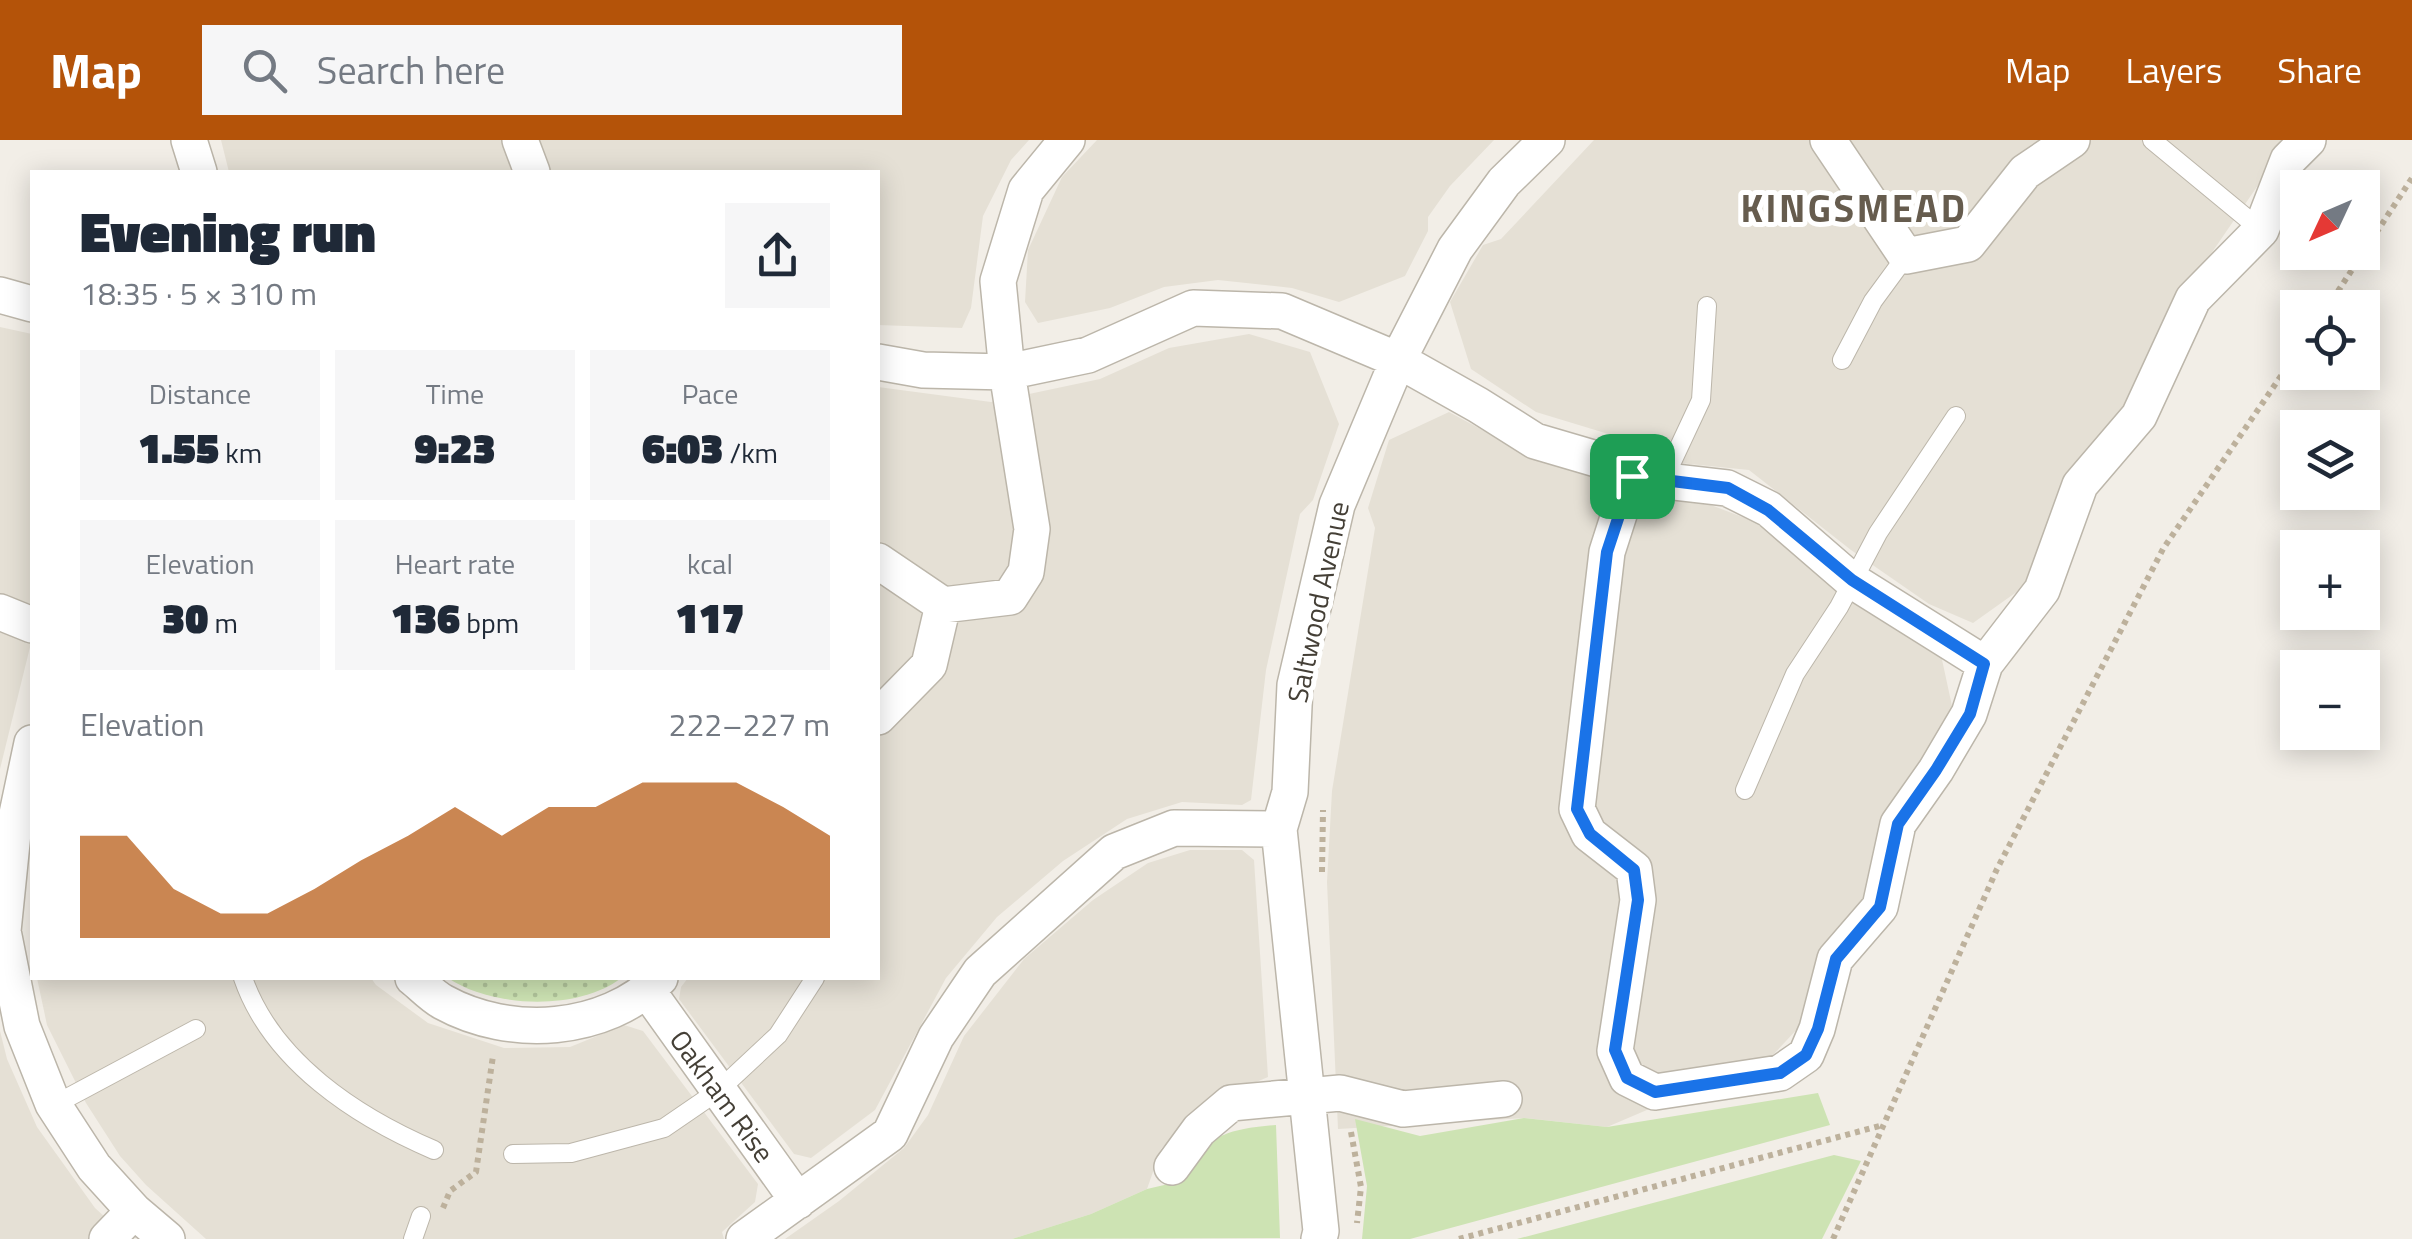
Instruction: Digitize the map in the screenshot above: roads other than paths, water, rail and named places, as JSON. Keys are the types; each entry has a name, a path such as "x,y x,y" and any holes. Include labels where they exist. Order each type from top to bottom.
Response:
{"street":[{"path":"189,140 198,170"},
{"path":"520,140 531,170"},
{"path":"880,562 944,606 1010,597 1026,572 1032,530 1007,372 998,281 1026,190 1067,140"},
{"name":"Saltwood Avenue","path":"1319,1239 1312,1128 1323,1096 1279,828 1290,792 1295,685 1337,505 1398,360 1455,248 1504,182 1546,140"},
{"path":"1828,140 1906,256 1968,244 2026,172 2072,140"},
{"path":"1648,478 1607,552 1577,809 1590,834 1634,870 1638,900 1615,1050 1627,1078 1655,1092 1780,1073 1806,1055 1818,1029 1836,959 1880,907 1898,824 1970,714 1984,664 2042,590 2080,485 2139,416 2192,299 2260,230 2288,160 2308,140"},
{"path":"0,294 30,303"},
{"path":"880,362 923,370 1007,372 1088,354 1192,308 1282,311 1398,360 1535,441 1648,478 1728,488 1768,510 1852,580 1984,664"},
{"path":"880,715 929,664 944,606"},
{"path":"0,612 30,624"},
{"path":"30,753 13,834 3,931 22,1026 54,1105 94,1167 134,1211 167,1239"},
{"path":"744,1239 890,1134 936,1037 980,972 1114,852 1174,828 1279,828"},
{"path":"415,980 442,1002 498,1023 551,1026 602,1015 654,984"},
{"name":"Oakham Rise","path":"654,984 718,1091 798,1200"},
{"path":"1172,1167 1199,1130 1231,1103 1323,1096 1402,1109 1504,1099"},
{"path":"107,1239 134,1211"}],"lane":[{"path":"2152,140 2260,230"},
{"path":"1842,360 1873,300 1906,256"},
{"path":"1648,478 1701,400 1707,306"},
{"path":"1745,790 1795,674 1839,607 1878,533 1956,416"},
{"path":"244,980 281,1044 331,1093 384,1129 434,1150"},
{"path":"513,1154 571,1153 664,1128 718,1091 778,1035 814,980"},
{"path":"54,1105 196,1029"},
{"path":"413,1239 428,1220"}],"district":[{"name":"KINGSMEAD","path":"1854,209"}]}
